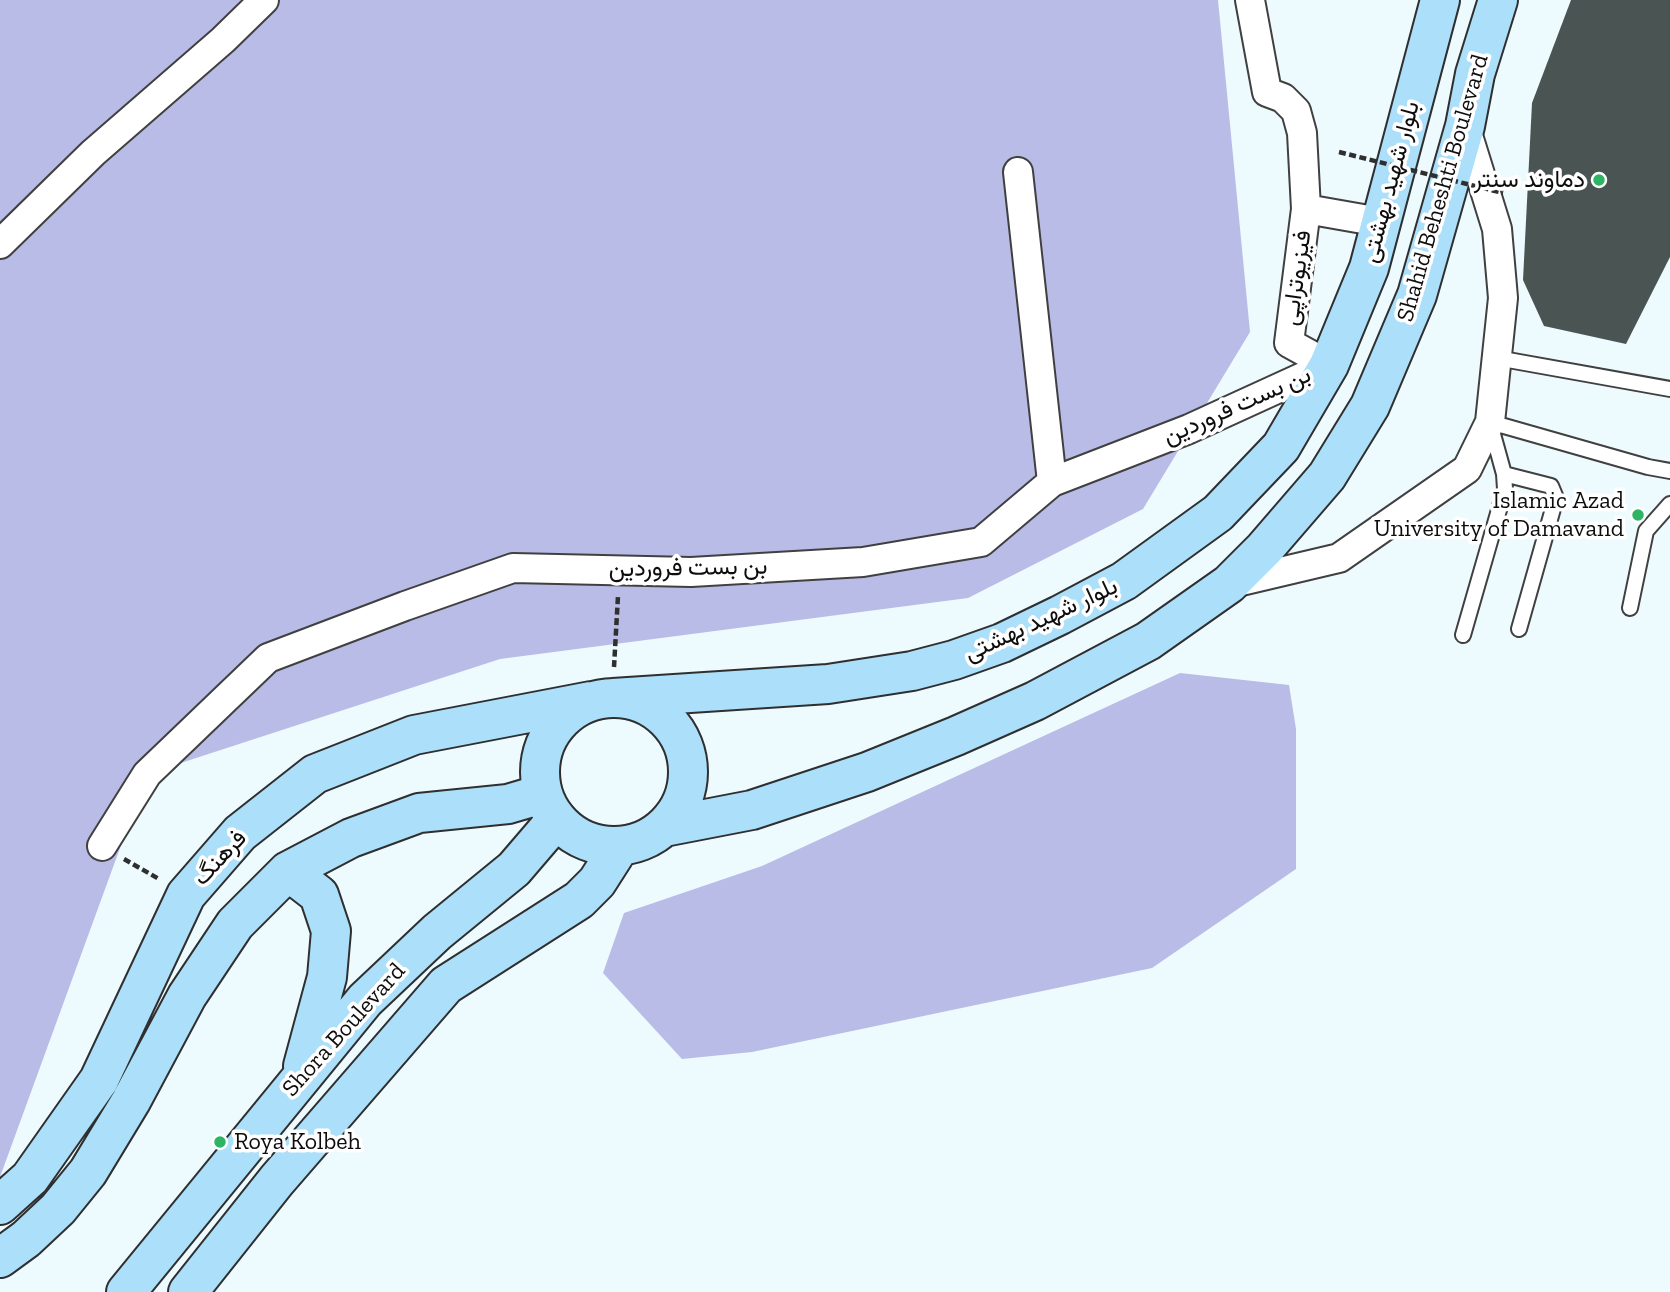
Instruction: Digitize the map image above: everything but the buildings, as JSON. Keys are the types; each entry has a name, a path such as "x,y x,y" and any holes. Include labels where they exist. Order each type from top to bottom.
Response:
{"main road":[{"name":"بلوار شهید بهشتی","path":"602,700 828,684 912,671 954,660 1002,643 1125,581 1218,513 1281,447 1329,365 1369,268 1440,0"},
{"name":"Shahid Beheshti Boulevard","path":"664,827 752,810 867,772 967,731 1035,701 1148,641 1229,584 1264,549 1327,476 1370,406 1417,295 1465,126 1475,75 1498,0"},
{"path":"602,700 635,701 655,711 672,726 683,745 688,767 686,789 678,810 664,827 644,840 621,846 597,845 574,836 549,807 539,771 543,748 554,728 570,712 602,700"},
{"name":"فرهنگ","path":"0,1205 30,1178 99,1080 186,895 240,833 315,774 414,735 602,700"},
{"path":"0,1258 26,1239 58,1209 88,1172 201,975 234,924 288,871 351,838 419,813 508,804 549,807"},
{"name":"Shora Boulevard","path":"125,1292 365,999 437,932 514,869 549,807"},
{"name":"Shora Boulevard","path":"188,1292 277,1180 446,985 579,900 597,882 621,846"},
{"path":"288,871 319,895 331,931 327,977 300,1078"}],"street":[{"path":"0,244 93,153 223,40 264,0"},
{"path":"1250,0 1267,92 1283,98 1296,111 1302,133 1306,209 1380,222"},
{"path":"1229,584 1339,558 1467,469 1490,422 1503,298 1497,229 1465,126"},
{"path":"1018,172 1052,482"},
{"name":"فیزیوتراپی","path":"1306,209 1289,343 1329,365"},
{"name":"بن بست فروردین","path":"102,846 147,774 268,658 513,568 691,572 863,562 981,542 1052,482 1189,429 1329,365"}],"lane":[{"path":"1497,358 1670,389"},
{"path":"1490,422 1670,471"},
{"path":"1463,635 1505,489 1504,474 1490,422"},
{"path":"1504,474 1551,486 1556,498 1519,629"},
{"path":"1630,608 1646,531 1670,504"}],"path":[{"path":"1339,152 1503,192"},
{"path":"602,700 620,570"},
{"path":"102,846 186,895"}],"shaded area":[{"path":"0,0 1218,0 1250,332 1143,509 968,598 500,659 147,774 0,1177"},
{"path":"1180,673 1289,685 1296,729 1296,869 1152,968 752,1052 682,1059 603,973 624,913 762,866"}],"place":[{"name":"دماوند سنتر","path":"1599,180"},
{"name":"Islamic Azad University of Damavand","path":"1638,515"},
{"name":"Roya Kolbeh","path":"220,1142"}]}
